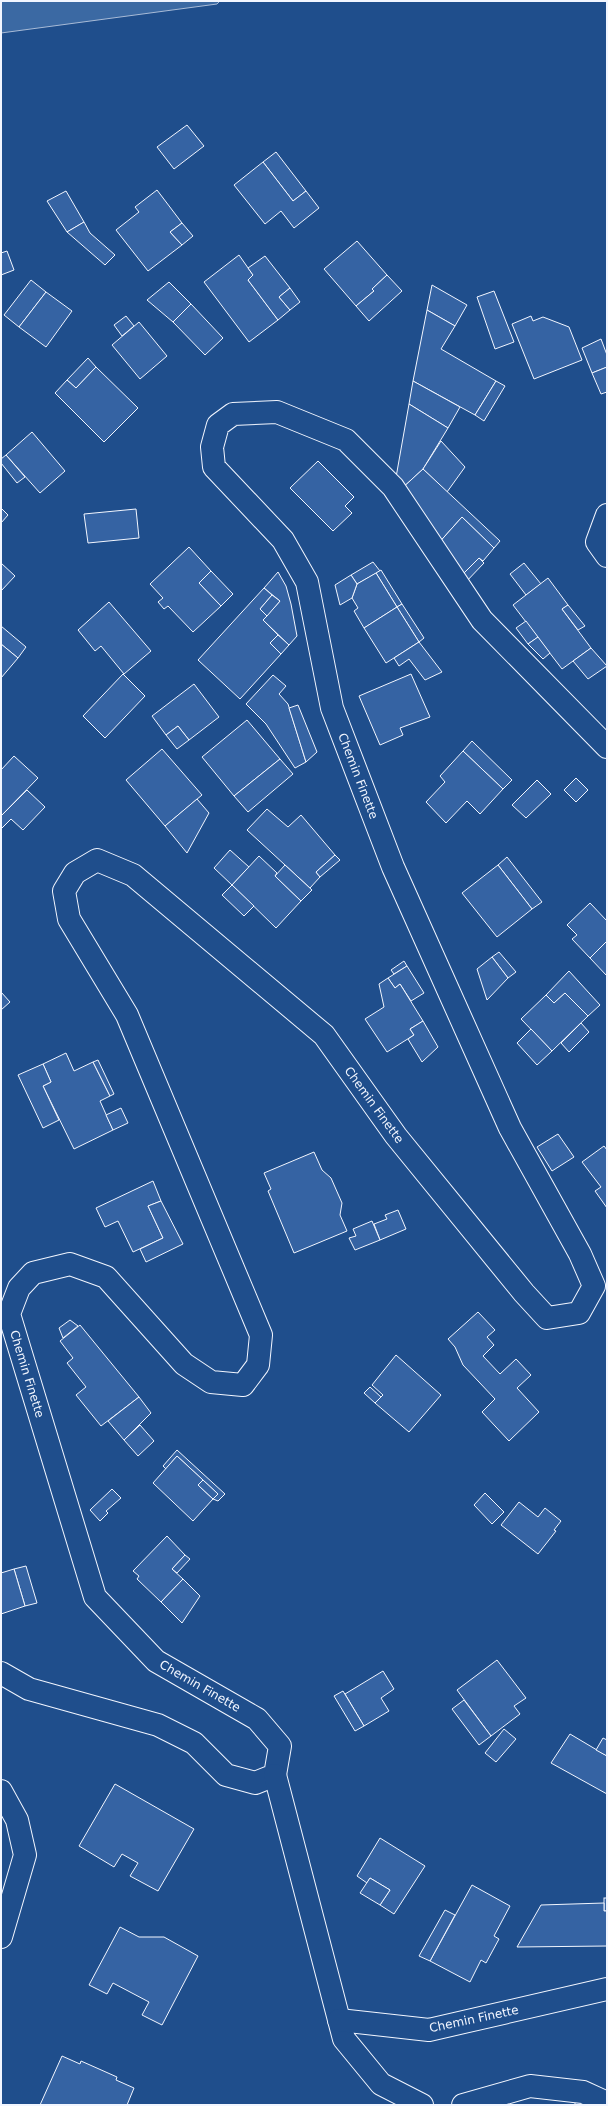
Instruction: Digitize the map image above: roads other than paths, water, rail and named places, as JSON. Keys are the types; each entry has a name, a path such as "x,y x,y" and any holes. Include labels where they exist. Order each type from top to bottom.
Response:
{"street":[{"name":"Chemin Finette","path":"422,2105 381,2084 344,2039 275,1775 280,1746 257,1719 156,1661 96,1597 9,1314 19,1288 33,1273 70,1264 106,1277 184,1364 211,1382 243,1385 258,1365 261,1335 127,1015 69,919 64,891 75,874 97,860 133,875 324,1036 396,1136 524,1293 547,1318 579,1314 594,1286 580,1254 510,1128 392,867 332,708 307,582 283,540 214,468 212,447 218,425 233,414 277,412 346,440 393,487 482,620 607,747"},
{"path":"607,515 597,542 607,556"},
{"path":"1,1673 29,1689 158,1725 194,1743 226,1775 255,1783 275,1775"},
{"path":"1,1791 17,1820 25,1855 1,1938"},
{"name":"Chemin Finette","path":"339,2020 429,2030 607,1989"},
{"path":"463,2105 530,2086 584,2092 607,2103"}],"water":[{"path":"1,1 220,1 217,4 1,33"}]}
